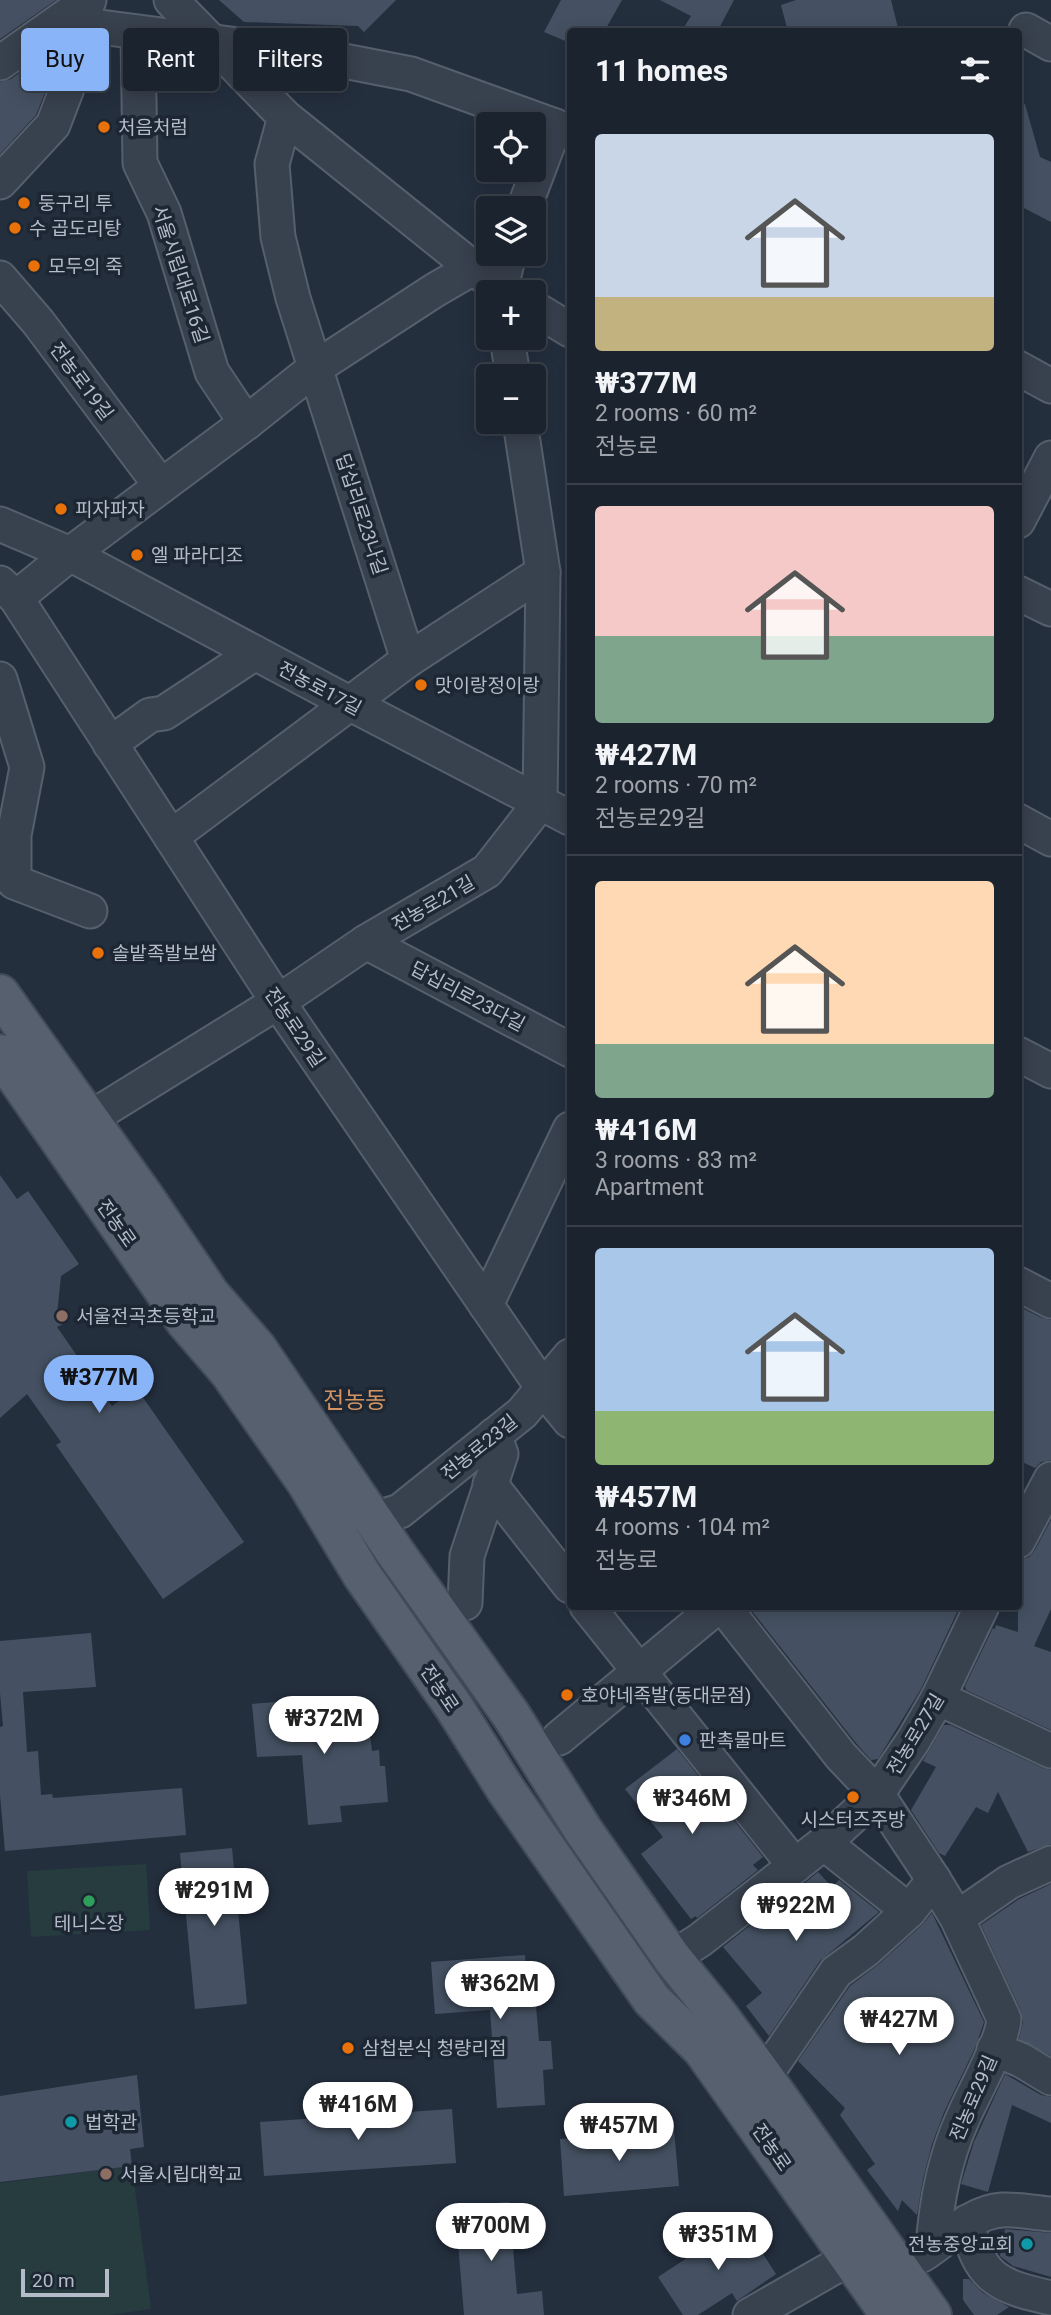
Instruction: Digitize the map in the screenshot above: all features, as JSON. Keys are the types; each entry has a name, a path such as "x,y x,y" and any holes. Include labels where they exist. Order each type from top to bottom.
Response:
{"main road":[{"name":"전농로","path":"0,994 210,1294 257,1348 510,1716 550,1751 583,1830 672,1958 764,2077 932,2315"},
{"name":"전농로","path":"0,1054 185,1321 229,1372 306,1482 362,1575 454,1707 506,1790 652,2000 702,2049 890,2315"},
{"path":"506,1790 550,1751"}],"street":[{"path":"171,0 199,28"},
{"path":"87,9 127,28"},
{"path":"0,63 87,9"},
{"path":"0,182 53,125 82,49 87,9"},
{"path":"219,41 313,55 411,74 563,130 530,196"},
{"path":"219,48 285,117 488,280"},
{"name":"서울시립대로16길","path":"139,91 140,163 164,213 212,372 246,423"},
{"path":"285,117 272,164 278,237 293,298 316,368"},
{"path":"8,591 70,554 316,368 473,268"},
{"name":"전농로19길","path":"0,278 38,322 162,486"},
{"path":"546,316 567,328"},
{"name":"답십리로23나길","path":"316,368 408,660"},
{"path":"1022,371 1051,386"},
{"path":"523,434 557,580 540,803"},
{"path":"1022,513 1051,458"},
{"name":"전농로17길","path":"0,524 70,554 567,816"},
{"path":"171,837 408,660 557,580"},
{"name":"전농로29길","path":"8,591 278,1002 543,1388 567,1417"},
{"path":"1022,595 1051,609"},
{"path":"110,744 150,715 164,713 255,653"},
{"path":"0,679 27,767 14,835 14,882 90,911"},
{"name":"전농로21길","path":"89,1119 278,1002 366,942 488,872 540,803"},
{"path":"1022,823 1051,839"},
{"name":"답십리로23다길","path":"366,942 567,1047"},
{"path":"1022,1056 1051,1071"},
{"path":"486,1305 567,1135"},
{"path":"1022,1286 1051,1301"},
{"name":"전농로23길","path":"374,1520 400,1511 522,1413 567,1360"},
{"path":"465,1602 467,1556 501,1454 494,1435"},
{"path":"1022,1533 1051,1479"},
{"path":"489,1484 567,1582"},
{"path":"590,1610 795,1866"},
{"path":"550,1751 639,1672 716,1610"},
{"name":"전농로29길","path":"724,1610 805,1713 877,1794 957,1919 1004,2019 950,2152 937,2209 933,2247"},
{"name":"전농로27길","path":"672,1958 700,1940 824,1843 877,1794 938,1698 974,1610"},
{"path":"938,1698 1051,1751"},
{"path":"824,1843 909,1911"},
{"path":"957,1919 1009,1882 1044,1866"},
{"path":"764,2077 836,1972 866,1950 909,1911 934,1880"},
{"path":"994,2049 1021,2060 1051,2078"},
{"path":"900,2270 967,2222 1003,2210 1051,2214"},
{"path":"967,2222 976,2256 997,2279 1016,2290 1051,2298"},
{"path":"750,2315 850,2258"}],"green space":[{"name":"테니스장","path":"146,1864 150,1930 31,1937 27,1871"},
{"path":"132,2166 151,2309 109,2315 0,2315 0,2183"}],"building":[{"path":"0,0 56,0 0,39"},
{"path":"219,0 396,0 364,32 358,26 244,22"},
{"path":"561,0 622,0 606,28 567,28 567,42 544,32"},
{"path":"660,0 734,0 719,28 684,28 691,16"},
{"path":"796,0 891,0 898,28 787,28 781,5"},
{"path":"21,72 21,91 45,92 36,115 0,154 0,82"},
{"path":"1022,104 1025,104 1040,157 1051,162 1051,222 1022,207"},
{"path":"0,1175 17,1199 28,1191 79,1264 61,1276 57,1314 63,1324 57,1327 112,1406 137,1389 244,1542 163,1599 56,1445 61,1442 27,1394 0,1418"},
{"path":"1022,1308 1051,1320 1051,1460 1041,1462 1035,1468 1022,1462"},
{"path":"1051,1520 1051,1609 1034,1646 1051,1652 1051,1730 966,1690 965,1686 993,1628 995,1629 996,1625 1018,1632 1018,1610 1022,1610 1022,1561 1035,1550"},
{"path":"751,1610 958,1610 921,1689 878,1759 871,1760"},
{"path":"91,1633 96,1687 23,1692 27,1752 38,1751 41,1795 52,1794 53,1798 182,1788 186,1835 5,1851 0,1795 0,1727 3,1726 0,1641"},
{"path":"289,1701 290,1708 303,1707 303,1714 360,1708 361,1727 369,1726 372,1751 379,1750 380,1766 385,1766 388,1802 340,1806 342,1822 308,1825 302,1755 257,1757 252,1704"},
{"path":"944,1725 950,1725 1051,1770 1051,1844 1028,1852 998,1792 988,1813 976,1807 945,1856 939,1853 911,1810 936,1767 923,1761"},
{"path":"677,1749 763,1857 753,1865 758,1870 697,1918 696,1916 691,1919 641,1854 663,1837 625,1789"},
{"path":"232,1848 247,2004 195,2009 180,1853"},
{"path":"818,1872 832,1887 839,1880 879,1912 820,1961 769,2036 746,2006 762,1993 723,1947"},
{"path":"1051,1884 1051,2056 1019,2039 1023,2022 1021,2011 981,1925 1019,1899"},
{"path":"932,1913 984,2022 932,2144 917,2215 902,2200 898,2211 867,2170 875,2164 840,2115 845,2108 798,2061 850,1986 879,1964"},
{"path":"525,1955 529,2006 536,2006 539,2041 551,2041 553,2069 543,2070 545,2105 497,2108 490,2010 435,2014 431,1962"},
{"path":"1005,2074 1041,2095 1051,2097 1051,2123 1012,2105 988,2192 961,2184 974,2142"},
{"name":"법학관","path":"137,2075 144,2147 130,2149 132,2166 0,2182 0,2096"},
{"path":"452,2109 456,2163 264,2176 260,2122"},
{"path":"674,2130 679,2186 564,2196 560,2139"},
{"path":"509,2202 517,2294 542,2291 544,2315 464,2315 455,2206"},
{"path":"742,2222 776,2274 737,2301 732,2293 698,2315 683,2315 658,2277"},
{"name":"전농중앙교회","path":"1005,2229 1051,2233 1051,2277 1013,2266 1000,2256"},
{"path":"963,2279 969,2279 983,2293 1009,2307 997,2315 974,2315 963,2300"}],"place":[{"name":"처음처럼","path":"104,127"},
{"name":"둥구리 투","path":"24,203"},
{"name":"수 곱도리탕","path":"15,228"},
{"name":"모두의 죽","path":"34,266"},
{"name":"피자파자","path":"61,509"},
{"name":"엘 파라디조","path":"137,555"},
{"name":"맛이랑정이랑","path":"421,685"},
{"name":"솔밭족발보쌈","path":"98,953"},
{"name":"서울전곡초등학교","path":"62,1316"},
{"name":"호야네족발(동대문점)","path":"567,1695"},
{"name":"판촉물마트","path":"685,1740"},
{"name":"시스터즈주방","path":"853,1797"},
{"name":"테니스장","path":"89,1901"},
{"name":"삼첩분식 청량리점","path":"348,2048"},
{"name":"법학관","path":"71,2122"},
{"name":"서울시립대학교","path":"106,2174"},
{"name":"전농중앙교회","path":"1027,2244"}],"district":[{"name":"전농동","path":"355,1400"}]}
